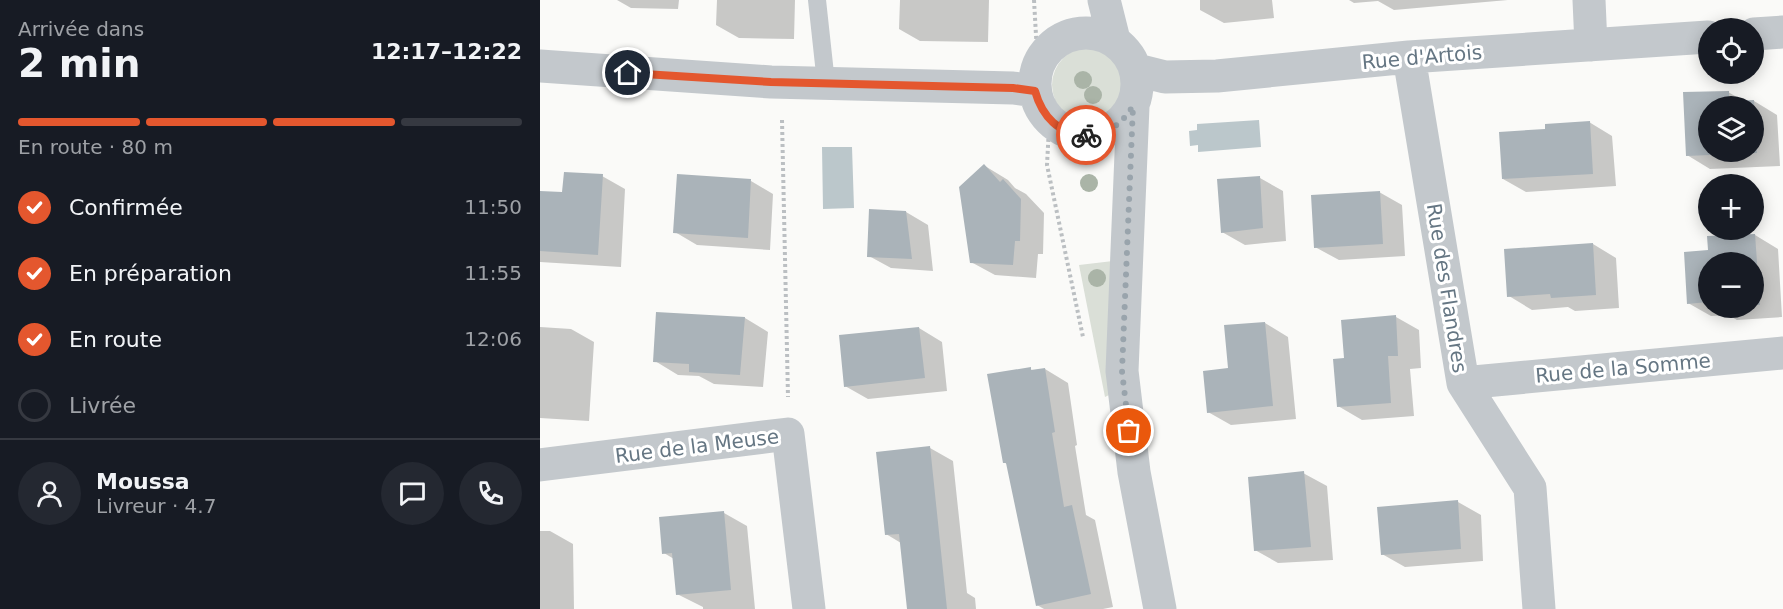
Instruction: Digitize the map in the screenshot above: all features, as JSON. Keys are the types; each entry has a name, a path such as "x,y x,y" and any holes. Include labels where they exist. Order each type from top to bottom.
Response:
{"street":[{"path":"1104,0 1114,40"},
{"path":"1589,0 1591,45"},
{"path":"1133,106 1124,120 1110,130 1095,135 1079,135 1063,130 1050,120 1040,106 1036,79 1050,47 1069,35 1092,32 1114,40 1128,53 1137,70 1138,89 1133,106 1122,371 1134,472 1160,609"},
{"path":"1764,33 1783,32"},
{"name":"Rue d'Artois","path":"1137,70 1165,77 1217,76 1409,57 1698,38"},
{"name":"Rue des Flandres","path":"1409,57 1463,383 1530,488 1539,609"},
{"path":"540,66 556,69 781,82 1013,88 1036,79"},
{"name":"Rue de la Somme","path":"1463,383 1783,353"},
{"name":"Rue de la Meuse","path":"540,465 788,434 809,609"}],"lane":[{"path":"817,0 826,82"}],"path":[{"path":"1034,0 1036,79"},
{"path":"781,82 788,434"}],"shaded area":[{"path":"1090,47 1105,50 1117,58 1125,70 1128,85 1125,100 1117,112 1105,120 1090,123 1075,120 1063,112 1055,100 1052,85 1055,70 1063,58 1075,50"},
{"path":"1259,120 1261,147 1198,152 1198,145 1190,146 1189,131 1197,130 1197,124"},
{"path":"822,147 852,147 854,208 823,209"},
{"path":"1113,261 1113,393 1105,397 1079,265"}],"building":[{"path":"1729,91 1729,96 1698,96 1698,155 1686,156 1683,92"},
{"path":"1590,121 1593,174 1502,179 1499,132 1545,129 1545,124"},
{"path":"984,164 1000,182 1003,179 1021,199 1020,241 1015,241 1013,265 970,263 959,187"},
{"path":"564,172 603,174 598,255 540,251 540,191 562,192"},
{"path":"677,174 751,179 748,238 673,233"},
{"path":"1260,176 1263,228 1221,233 1217,179"},
{"path":"1380,191 1383,244 1314,248 1311,195"},
{"path":"869,209 906,211 912,259 867,257"},
{"path":"1707,240 1755,240 1756,252 1698,252 1698,303 1687,304 1684,252 1708,250"},
{"path":"1593,243 1596,295 1551,298 1550,294 1507,297 1504,249"},
{"path":"656,312 745,317 740,375 689,372 689,364 653,362"},
{"path":"1396,315 1398,356 1388,356 1391,403 1337,407 1333,359 1344,358 1341,320"},
{"path":"1265,322 1273,406 1207,413 1203,371 1228,368 1224,325"},
{"path":"919,327 925,378 844,387 839,335"},
{"path":"1031,367 1031,370 1045,368 1055,432 1052,433 1064,507 1072,505 1091,594 1036,606 1006,463 1003,463 987,374"},
{"path":"930,446 947,609 907,609 899,534 885,535 876,452"},
{"path":"1304,471 1311,547 1254,551 1248,477"},
{"path":"1458,500 1461,549 1381,555 1377,507"},
{"path":"724,511 731,590 676,595 672,553 662,554 659,517"}],"way so far":[{"path":"1086,135 1095,135 1110,130 1124,120 1133,106 1122,371 1129,431"}],"route":[{"path":"628,73 771,82 1013,88 1035,91 1040,106 1050,120 1063,130 1086,135"}]}
